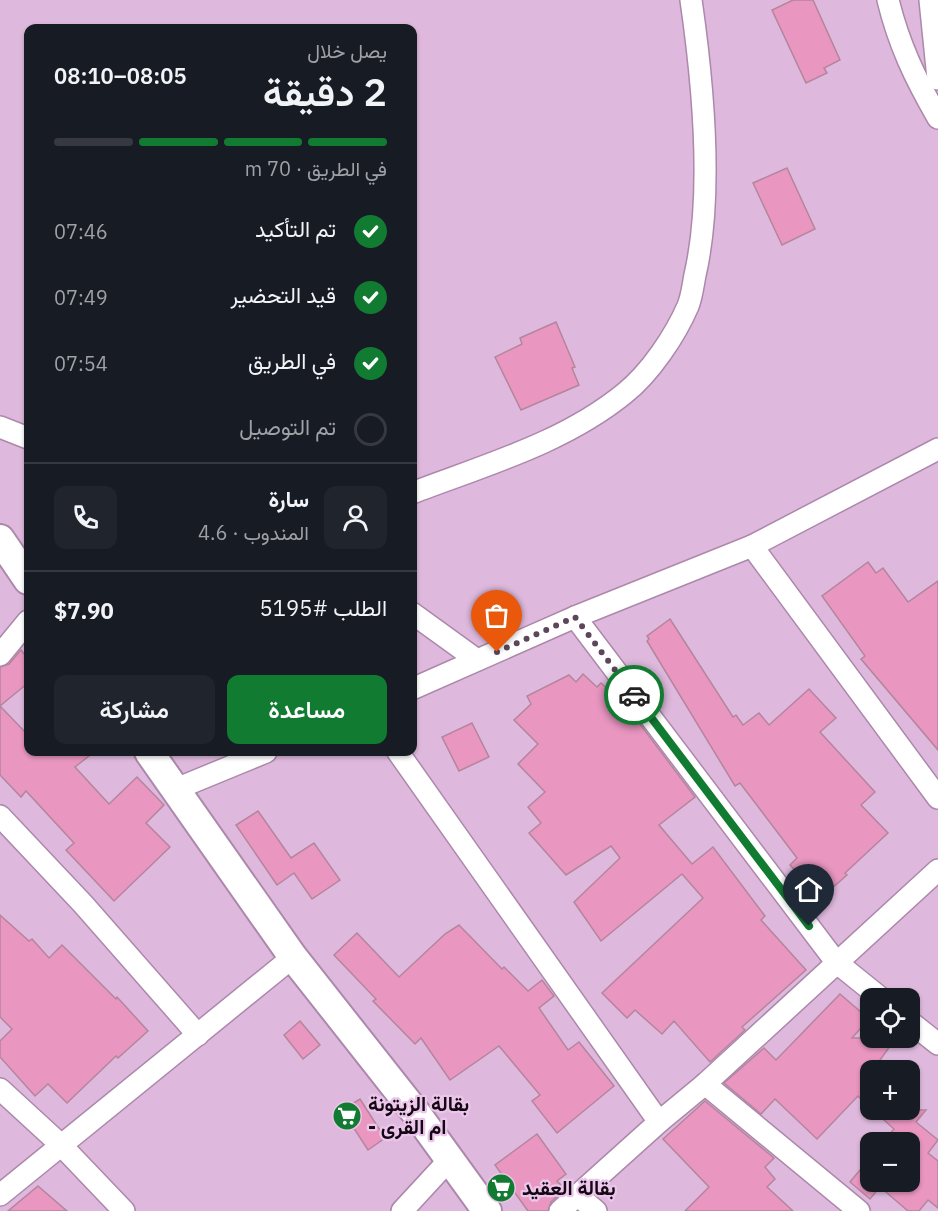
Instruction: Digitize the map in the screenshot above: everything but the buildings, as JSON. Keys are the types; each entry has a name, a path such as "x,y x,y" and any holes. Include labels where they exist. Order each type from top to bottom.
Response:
{"street":[{"path":"417,491 545,443 594,415 626,393 659,356 688,305 702,246 705,146 691,0"},
{"path":"888,0 896,34 916,81 938,118"},
{"path":"930,0 938,79"},
{"path":"0,428 24,437"},
{"path":"417,687 575,617 752,546 938,449"},
{"path":"0,539 24,574"},
{"path":"752,546 938,798"},
{"path":"417,617 477,660"},
{"path":"575,617 836,962 868,988"},
{"path":"0,655 24,626"},
{"path":"152,756 293,957 450,1159 487,1211"},
{"path":"176,789 256,756"},
{"path":"401,756 659,1122"},
{"path":"0,816 83,904 198,1035"},
{"path":"560,1211 705,1084 938,870"},
{"path":"0,1195 293,957"},
{"path":"920,1030 938,1044"},
{"path":"705,1084 859,1211"},
{"path":"0,1089 62,1145 124,1211"},
{"path":"402,1211 450,1159"},
{"path":"577,1195 596,1211"}],"way so far":[{"path":"497,652 575,617 634,695"}],"place":[{"name":"بقالة الزيتونة - ام القرى","path":"347,1116"},
{"name":"بقالة العقيد","path":"501,1188"}],"route":[{"path":"634,695 809,926"}]}
